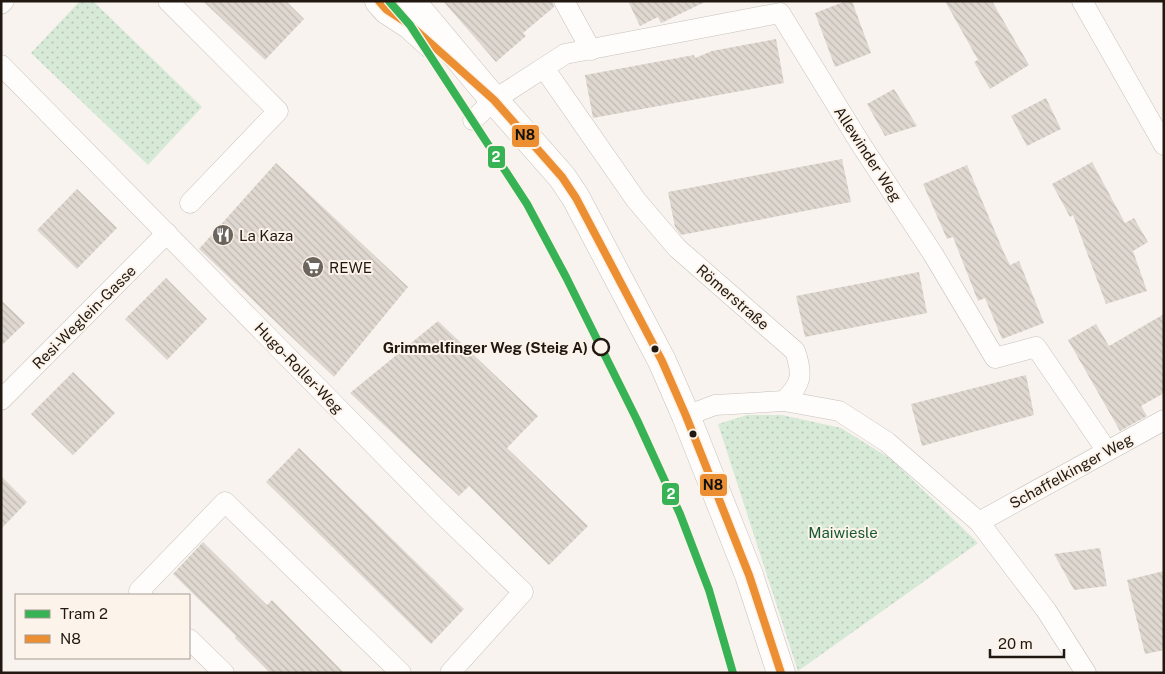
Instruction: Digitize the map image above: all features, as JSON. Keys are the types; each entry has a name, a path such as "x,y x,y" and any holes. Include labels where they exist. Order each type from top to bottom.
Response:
{"street":[{"path":"168,1 278,111 190,203"},
{"path":"379,1 387,10 410,25 494,100"},
{"path":"412,1 494,100 562,177 576,198 662,361 686,416 750,575 780,673"},
{"path":"564,1 592,50"},
{"path":"1082,1 1164,145"},
{"name":"Allewinder Weg","path":"494,100 565,54 780,13 860,143 933,254 995,358 1036,347 1107,451"},
{"name":"Hugo-Roller-Weg","path":"1,65 438,510 523,592 450,673"},
{"name":"Römerstraße","path":"544,68 636,200 677,248 795,351 801,369 795,390 784,401"},
{"path":"474,120 494,100"},
{"name":"Resi-Weglein-Gasse","path":"1,400 167,233"},
{"path":"686,416 715,405 784,401 839,411 887,442 979,522 1046,610 1086,673"},
{"name":"Schaffelkinger Weg","path":"979,522 1164,420"},
{"path":"142,594 139,591 225,502 401,673"},
{"path":"190,640 224,673"}],"green space":[{"path":"80,1 93,1 202,107 148,165 31,53"},
{"name":"Maiwiesle","path":"747,415 782,415 841,428 891,459 978,543 798,671 718,424"}],"building":[{"path":"203,1 286,1 304,19 265,60"},
{"path":"443,1 552,1 554,7 523,33 526,36 496,62"},
{"path":"628,1 707,1 661,23 658,17 640,26"},
{"path":"846,1 852,1 871,53 835,67 815,13"},
{"path":"945,1 992,1 1029,65 990,89 974,62 978,60"},
{"path":"776,39 784,83 593,118 585,75 694,55 695,58 712,51"},
{"path":"894,89 917,126 885,136 867,104"},
{"path":"1046,98 1061,129 1027,146 1011,116"},
{"path":"842,159 851,202 681,235 675,227 668,192"},
{"path":"1092,162 1125,223 1134,218 1148,242 1133,251 1147,291 1106,304 1073,215 1070,217 1052,184"},
{"path":"276,163 408,287 334,377 199,249"},
{"path":"967,165 1004,253 1010,265 1019,261 1044,323 1002,339 985,298 978,301 953,237 947,239 923,184"},
{"path":"77,189 117,228 77,269 37,230"},
{"path":"919,272 927,313 805,337 796,296"},
{"path":"166,278 207,319 167,360 125,319"},
{"path":"1,300 25,323 1,346"},
{"path":"1164,314 1164,393 1141,406 1147,416 1120,431 1068,340 1096,324 1109,346"},
{"path":"438,321 538,416 507,448 588,526 549,565 469,486 459,496 350,393"},
{"path":"73,372 115,413 73,455 31,414"},
{"path":"1026,375 1034,415 922,446 911,404"},
{"path":"299,448 464,609 431,644 266,482"},
{"path":"1,476 27,502 1,529"},
{"path":"203,542 267,605 272,600 344,673 270,673 235,638 236,636 173,574"},
{"path":"1100,548 1107,586 1074,590 1054,554"},
{"path":"1164,571 1164,650 1145,654 1127,580"}],"tram line":[{"name":"2","path":"389,1 410,25 527,204 566,277 637,420 680,514 709,590 733,673"}],"transit line":[{"name":"N8","path":"379,1 387,10 410,25 494,100 562,177 576,198 662,361 686,416 749,575 781,673"}],"place":[{"name":"La Kaza","path":"223,235"},
{"name":"REWE","path":"313,267"},
{"name":"Grimmelfinger Weg (Steig A)","path":"601,347"}]}
